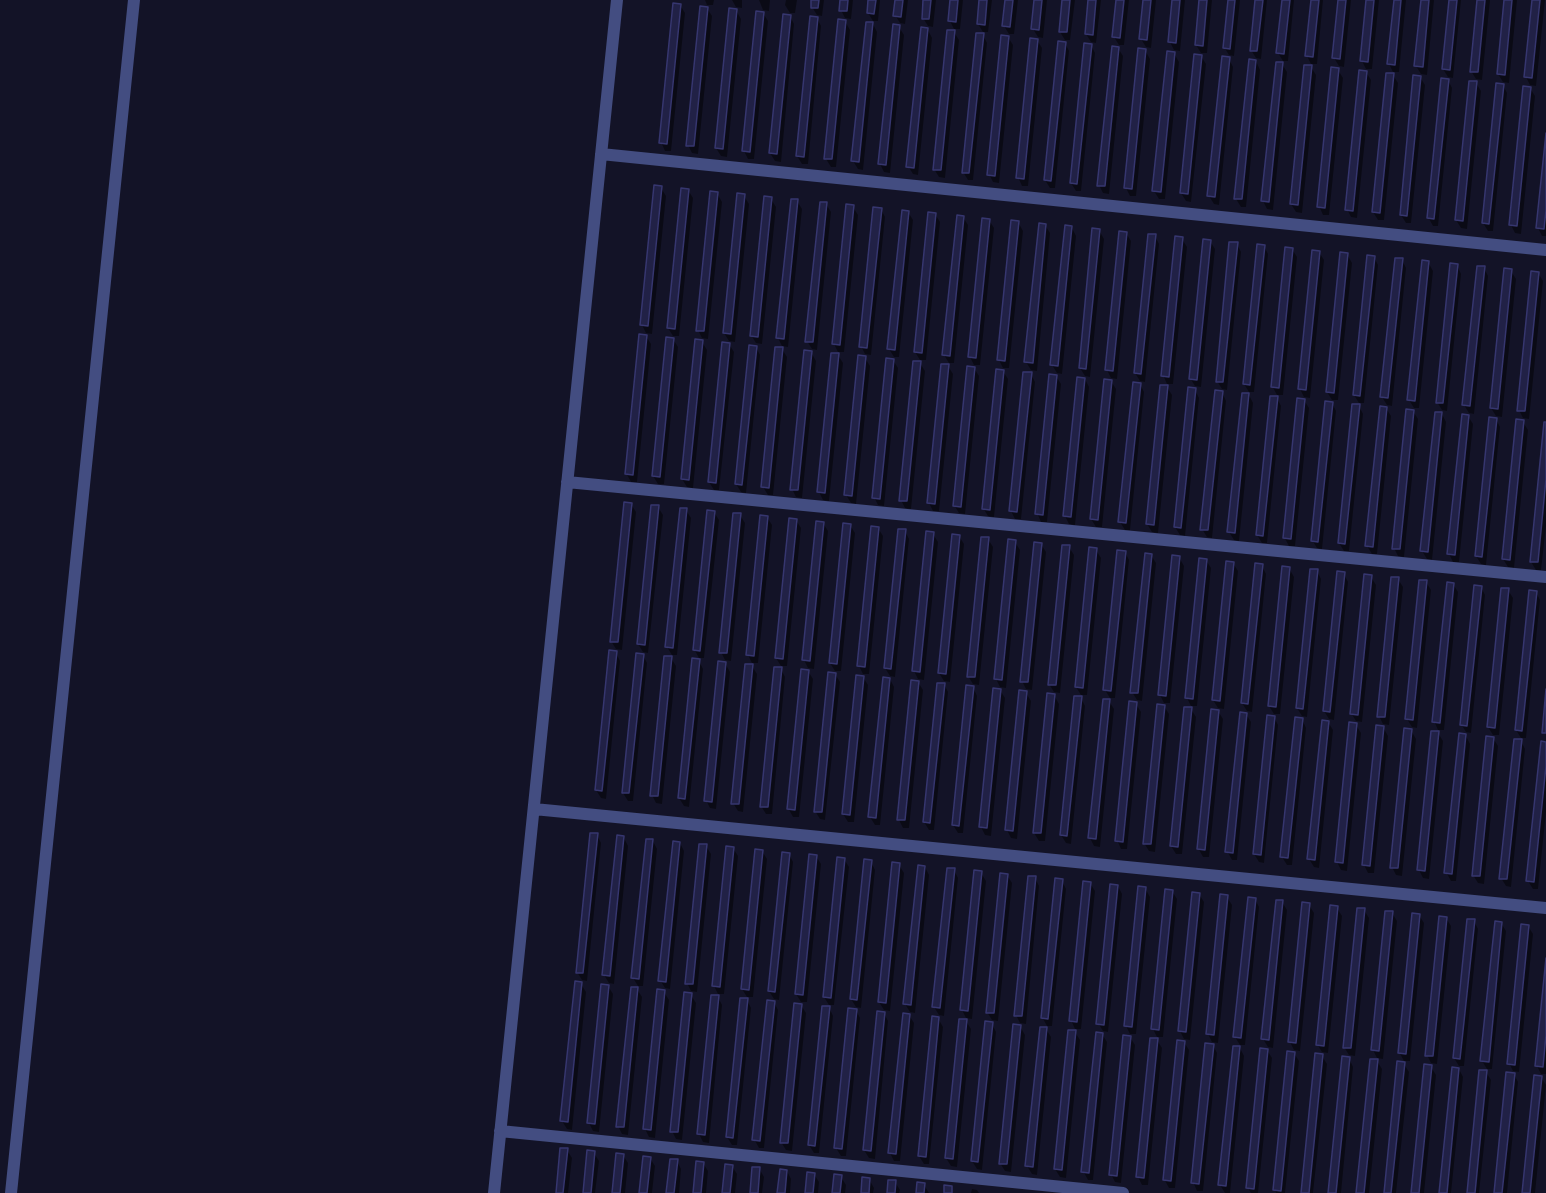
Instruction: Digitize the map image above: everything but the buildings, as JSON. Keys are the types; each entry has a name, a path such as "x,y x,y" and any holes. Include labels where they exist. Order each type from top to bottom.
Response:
{"lane":[{"path":"11,1193 134,0"},
{"path":"494,1193 617,0"},
{"path":"601,154 1546,250"},
{"path":"567,482 1546,577"},
{"path":"534,809 1546,908"},
{"path":"500,1131 1123,1193"}]}
